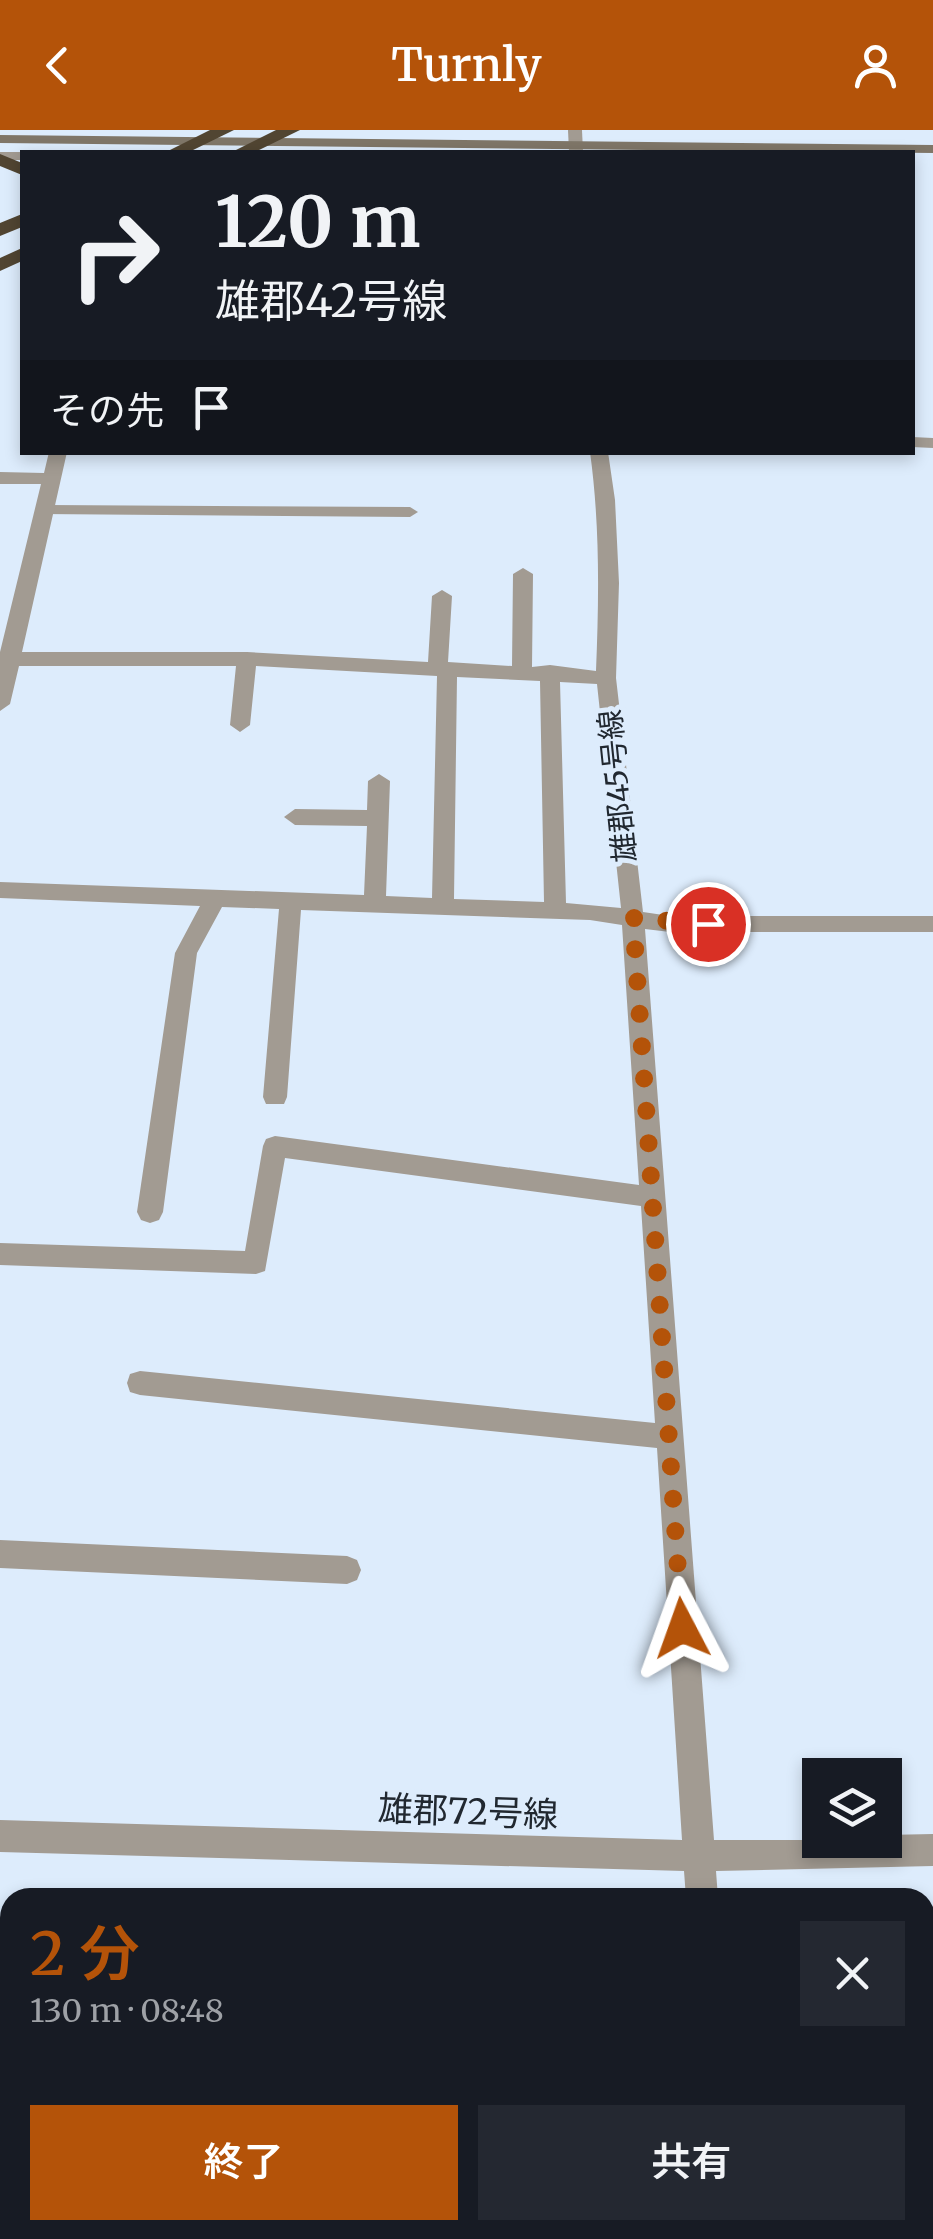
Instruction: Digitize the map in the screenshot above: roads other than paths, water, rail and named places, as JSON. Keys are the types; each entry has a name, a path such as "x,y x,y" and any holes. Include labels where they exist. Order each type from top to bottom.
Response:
{"highway":[{"path":"179,150 225,130"},
{"path":"246,150 292,130"}],"street":[{"path":"662,130 733,138 933,148"},
{"path":"0,139 733,138 933,133"},
{"path":"0,704 5,659 47,510 57,455"},
{"name":"雄郡45号線","path":"599,455 609,583 606,678 633,918 701,1888"},
{"path":"0,478 52,479"},
{"path":"522,671 523,574"},
{"path":"442,596 442,906"},
{"path":"5,659 246,659 550,672 606,678"},
{"path":"240,725 246,659"},
{"path":"550,672 556,911"},
{"path":"375,903 380,781"},
{"path":"294,817 378,818"},
{"path":"0,890 556,911 670,924 933,924"},
{"path":"150,1212 186,953 216,896"},
{"path":"274,1097 291,900"},
{"path":"0,1254 256,1263 275,1146 652,1197"},
{"path":"140,1383 669,1437"},
{"path":"0,1554 347,1570"},
{"name":"雄郡72号線","path":"0,1836 698,1856 933,1850"}],"lane":[{"path":"47,510 410,512"}]}
